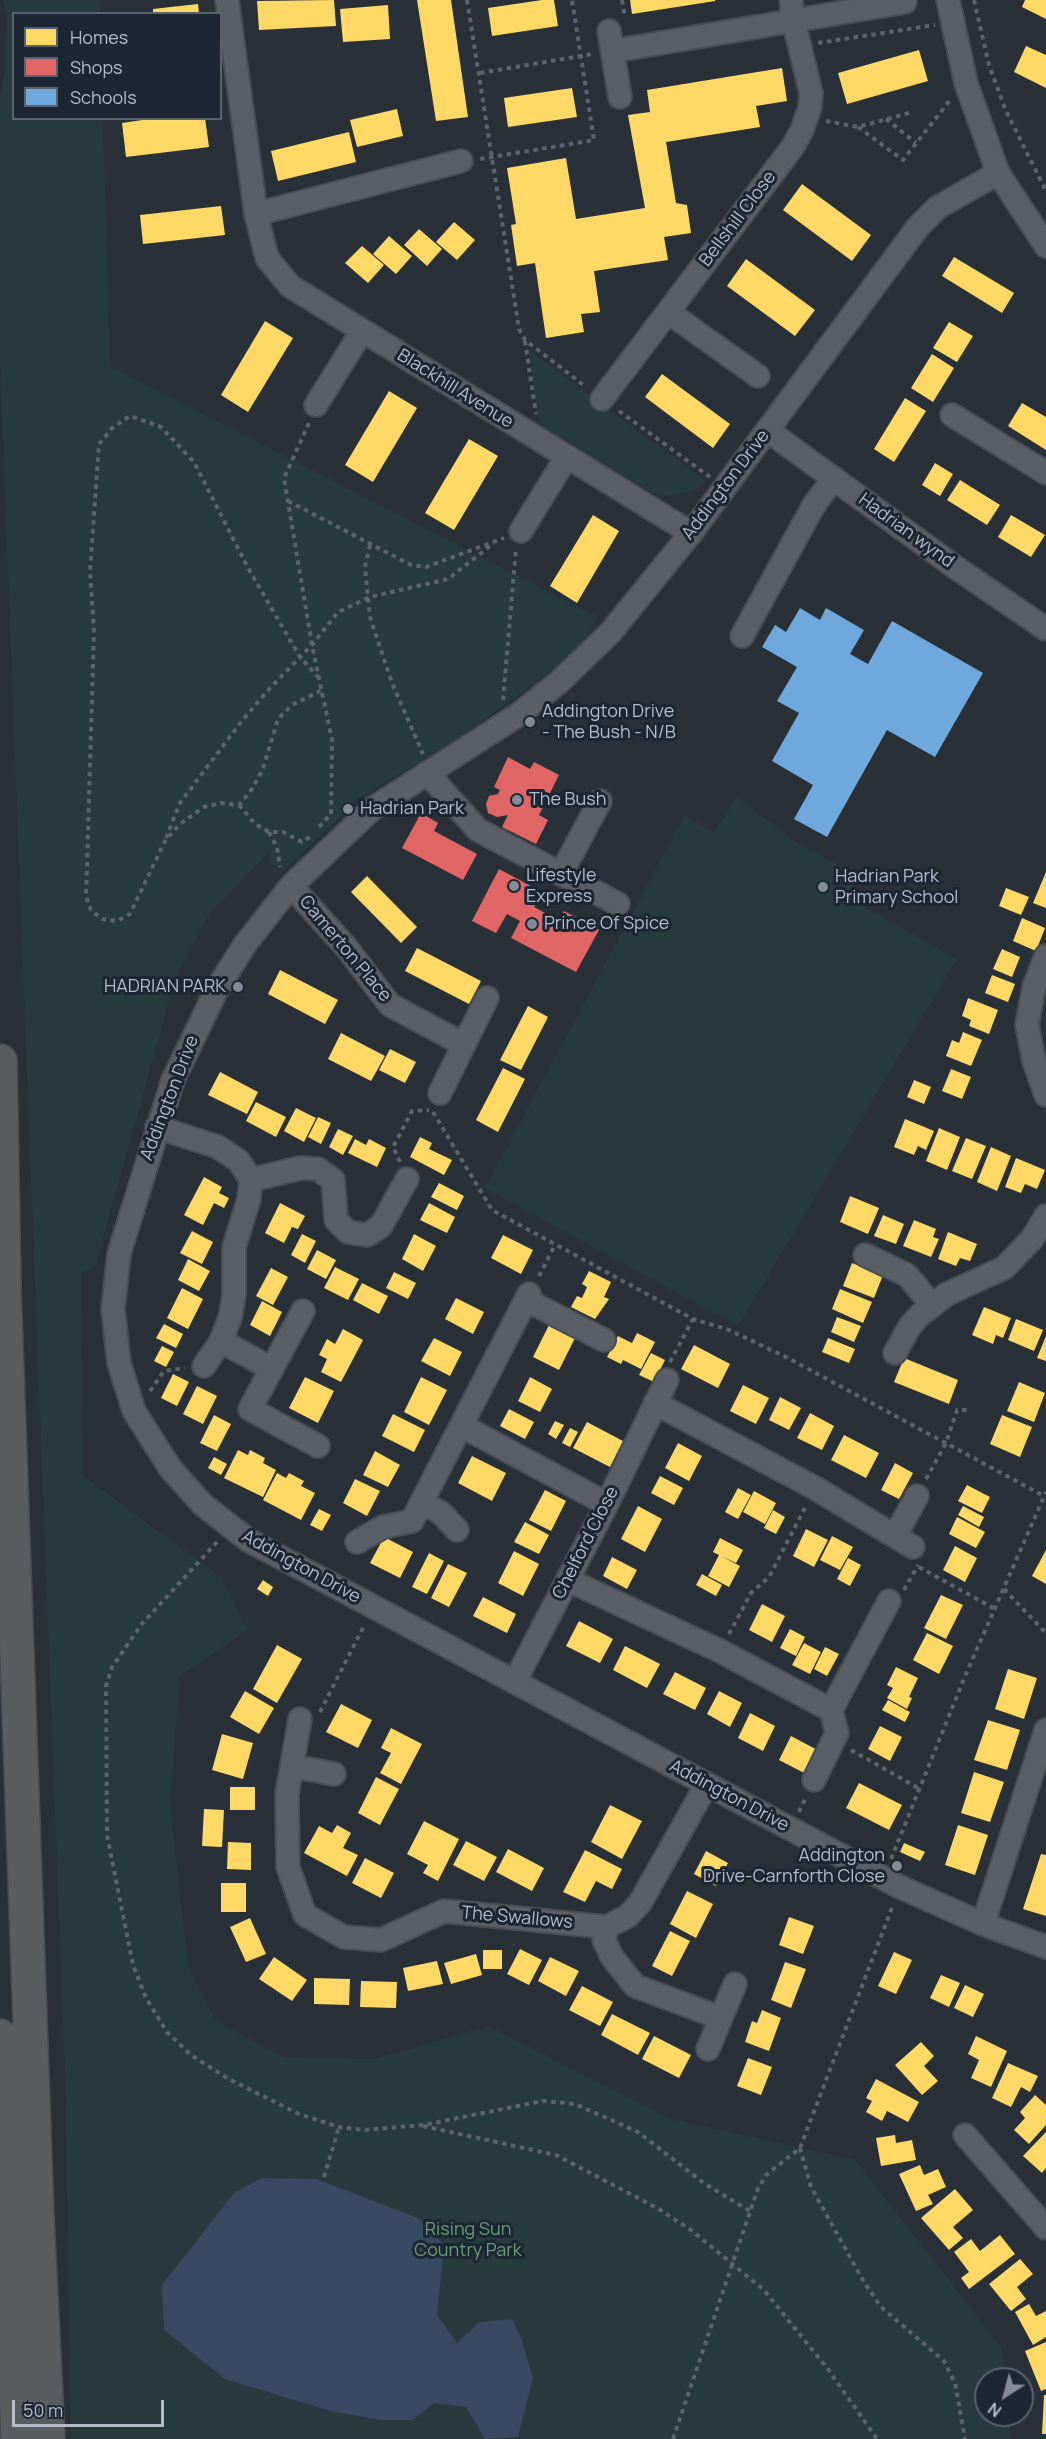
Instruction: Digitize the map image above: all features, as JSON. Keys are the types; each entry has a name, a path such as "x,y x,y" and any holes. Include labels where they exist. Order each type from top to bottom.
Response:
{"highway":[{"path":"0,1061 6,1323 37,2217 48,2439"},
{"path":"0,2036 18,2439"}],"street":[{"name":"Blackhill Avenue","path":"227,0 228,58 256,214 267,258 290,286 691,533"},
{"path":"948,0 966,83 998,173 1046,246"},
{"path":"620,97 611,41 792,10 905,2"},
{"name":"Bellshill Close","path":"602,399 792,148 808,116 811,93 792,10"},
{"path":"256,214 461,161"},
{"name":"Addington Drive","path":"998,173 937,208 918,227 691,533 610,633 559,682 500,728 372,808 286,892 246,943 218,987 185,1053 157,1127 119,1254 113,1309 119,1364 134,1411 170,1468 202,1504 248,1540 892,1882 983,1924 1046,1947"},
{"path":"668,312 758,376"},
{"path":"316,405 362,331"},
{"path":"952,415 1046,473"},
{"name":"Hadrian wynd","path":"768,430 955,567 1046,629"},
{"path":"521,531 566,458"},
{"path":"742,636 814,505 834,478"},
{"path":"429,771 478,830 618,904"},
{"path":"561,874 600,801"},
{"name":"Camerton Place","path":"286,892 346,946 390,1005 463,1044"},
{"path":"1046,956 1034,987 1028,1024 1034,1061 1046,1095"},
{"path":"440,1093 487,999"},
{"path":"157,1127 218,1148 239,1161 251,1180 249,1199 234,1247 234,1296 230,1318 221,1341 204,1366"},
{"path":"251,1180 300,1168 318,1169 333,1180 336,1220 348,1232 367,1235 381,1226 407,1179"},
{"path":"894,1353 910,1326 932,1305 956,1290 1004,1268 1032,1239 1046,1216"},
{"path":"865,1255 907,1275 932,1305"},
{"path":"417,1512 528,1297 604,1340"},
{"path":"303,1311 250,1409 318,1446"},
{"path":"221,1341 272,1369"},
{"name":"Chelford Close","path":"515,1681 607,1504 667,1380"},
{"path":"654,1403 815,1488 909,1550 917,1496"},
{"path":"462,1426 607,1504"},
{"path":"357,1542 417,1512 441,1513 457,1530"},
{"path":"568,1580 720,1651 831,1710"},
{"path":"814,1780 837,1733 831,1710 889,1601"},
{"name":"The Swallows","path":"300,1719 287,1794 288,1867 305,1915 344,1937 381,1940 444,1911 607,1927"},
{"path":"983,1924 1040,1772 1046,1730"},
{"path":"292,1766 334,1774"},
{"path":"707,1784 640,1903 628,1916 607,1927 604,1940 612,1957 636,1986 721,2018"},
{"path":"708,2049 735,1984"},
{"path":"965,2135 1046,2228"}],"path":[{"path":"466,0 480,73 519,330 525,340 725,488"},
{"path":"461,161 594,140 572,0"},
{"path":"974,0 989,65 1006,111 1046,191"},
{"path":"799,46 952,23"},
{"path":"480,73 579,56 611,41"},
{"path":"858,127 903,160 966,83"},
{"path":"808,116 858,127 909,112"},
{"path":"886,119 916,143"},
{"path":"525,340 540,441"},
{"path":"165,841 180,824 204,807 221,803 239,805 255,824 269,832 283,832 302,842 313,835 331,814 332,740 312,645 284,478 316,405"},
{"path":"319,678 300,657 248,568 194,462 161,427 130,416 112,428 99,444 90,561 94,642 86,897 92,910 102,919 117,921 130,914 165,841 170,822 180,803 241,722 300,657 312,645 338,612 367,598 448,579 494,543"},
{"path":"288,501 411,565 426,567 521,531"},
{"path":"500,728 516,547 521,531"},
{"path":"370,545 365,567 370,617 392,683 429,771"},
{"path":"239,805 252,789 262,771 278,719 292,705 322,690"},
{"path":"269,832 280,858 286,892"},
{"path":"407,1179 393,1147 412,1111 432,1110 492,1210 693,1319 729,1330 779,1354 1045,1494 920,1789 892,1882 800,2148 766,2175 750,2211 673,2439"},
{"path":"528,1297 555,1245"},
{"path":"667,1380 668,1366 693,1319"},
{"path":"134,1411 164,1371 204,1366"},
{"path":"917,1496 946,1443 957,1410 967,1410"},
{"path":"720,1651 751,1593 769,1577 815,1488"},
{"path":"231,1527 141,1625 112,1668 106,1686 107,1835 134,1965 146,1998 167,2032 191,2055 226,2078 299,2114 339,2127 365,2130 423,2126 543,2101 575,2104 638,2132 705,2184 750,2211"},
{"path":"889,1601 900,1598 909,1550 995,1609"},
{"path":"1004,1589 1046,1633"},
{"path":"300,1719 319,1713 374,1606"},
{"path":"837,1733 850,1749 863,1759 920,1789"},
{"path":"790,1829 814,1780"},
{"path":"423,2126 556,2155 657,2208 764,2290 833,2376 877,2439"},
{"path":"324,2177 339,2127"},
{"path":"800,2148 811,2187 864,2282 881,2307 944,2361 955,2383 965,2439"}],"green space":[{"name":"Rising Sun Country Park","path":"3,0 100,0 100,12 12,12 12,120 103,120 110,366 598,617 580,650 459,738 358,799 284,871 269,863 269,852 208,915 175,979 95,1268 81,1273 83,1476 220,1576 248,1630 180,1676 170,1802 188,1967 215,2020 283,2057 376,2059 488,2026 671,2119 855,2160 1001,2347 1004,2367 974,2367 974,2427 1010,2427 1010,2439 71,2439 65,2075 0,362 0,98 5,69 7,19"},
{"path":"529,350 706,481 695,491 660,497 539,424"},
{"path":"737,797 801,845 844,868 862,906 957,959 738,1326 485,1188 685,815 714,833"}],"water":[{"path":"262,2178 316,2179 418,2218 444,2245 437,2315 457,2343 480,2322 512,2319 520,2335 533,2378 518,2437 485,2439 466,2407 434,2403 413,2420 380,2420 331,2411 225,2379 164,2330 162,2285 234,2193"}],"building: Homes":[{"path":"334,0 336,26 259,30 257,1"},
{"path":"417,0 451,0 468,117 436,121"},
{"path":"554,0 558,26 492,36 488,8"},
{"path":"630,0 715,0 715,1 632,14"},
{"path":"1025,0 1046,0 1046,19 1022,7"},
{"path":"198,4 199,12 153,12 153,9"},
{"path":"388,5 390,39 343,42 340,9"},
{"path":"1026,46 1046,55 1046,88 1014,72"},
{"path":"919,50 928,81 847,104 838,73"},
{"path":"782,68 787,101 756,106 760,127 666,142 676,203 687,205 691,233 664,237 668,260 594,271 600,312 581,314 584,332 546,338 535,263 517,266 511,225 516,224 507,168 566,158 576,219 645,208 628,115 650,112 647,90"},
{"path":"572,88 577,117 508,127 504,98"},
{"path":"397,109 403,136 357,147 350,120"},
{"path":"142,120 205,120 209,147 126,157 122,123"},
{"path":"349,132 356,162 278,181 271,151"},
{"path":"802,184 871,235 852,261 783,210"},
{"path":"221,206 225,235 143,244 140,215"},
{"path":"454,222 475,240 457,260 436,242"},
{"path":"419,229 442,249 427,266 404,245"},
{"path":"389,236 412,256 396,274 373,254"},
{"path":"362,246 384,265 368,283 345,263"},
{"path":"954,257 1014,293 1002,313 942,276"},
{"path":"746,259 815,310 795,336 727,286"},
{"path":"265,321 293,338 248,412 221,395"},
{"path":"949,322 973,336 957,362 933,348"},
{"path":"932,354 954,368 933,402 911,388"},
{"path":"662,374 730,424 713,448 645,397"},
{"path":"389,391 417,408 373,482 345,465"},
{"path":"905,398 926,411 894,462 874,449"},
{"path":"1022,403 1046,417 1046,450 1008,426"},
{"path":"469,439 498,456 454,530 425,513"},
{"path":"935,463 953,474 940,496 922,485"},
{"path":"960,480 1000,505 987,525 947,500"},
{"path":"593,515 619,531 577,603 550,586"},
{"path":"1011,515 1045,535 1031,557 998,537"},
{"path":"1046,872 1046,908 1033,903"},
{"path":"367,876 417,927 401,943 351,892"},
{"path":"1006,888 1029,897 1021,915 999,906"},
{"path":"1022,918 1045,928 1036,951 1013,941"},
{"path":"417,948 481,981 469,1004 405,971"},
{"path":"1002,949 1020,957 1012,977 993,969"},
{"path":"280,970 338,1000 325,1024 268,994"},
{"path":"992,975 1015,984 1008,1002 985,993"},
{"path":"968,998 998,1010 989,1034 969,1026 971,1020 962,1016"},
{"path":"528,1006 548,1017 521,1070 500,1060"},
{"path":"963,1032 982,1040 971,1066 946,1056 952,1040 959,1043"},
{"path":"341,1033 385,1056 371,1081 328,1059"},
{"path":"390,1049 416,1062 405,1083 379,1070"},
{"path":"503,1068 525,1079 498,1132 476,1120"},
{"path":"951,1069 971,1077 962,1099 942,1091"},
{"path":"220,1072 258,1092 247,1114 208,1095"},
{"path":"914,1080 931,1087 924,1104 907,1097"},
{"path":"256,1102 286,1117 276,1137 246,1121"},
{"path":"296,1108 316,1118 304,1142 284,1131"},
{"path":"318,1117 331,1123 321,1144 308,1137"},
{"path":"905,1119 934,1131 926,1150 918,1146 914,1155 894,1147"},
{"path":"939,1128 960,1137 947,1170 926,1161"},
{"path":"338,1129 353,1136 343,1155 329,1147"},
{"path":"420,1137 432,1143 429,1149 452,1160 444,1175 410,1157"},
{"path":"966,1138 986,1146 972,1179 952,1171"},
{"path":"355,1139 366,1145 369,1139 386,1148 377,1167 348,1153"},
{"path":"991,1147 1011,1156 997,1191 977,1182"},
{"path":"1016,1158 1045,1170 1037,1189 1025,1184 1021,1193 1005,1187"},
{"path":"204,1177 222,1187 219,1193 229,1198 224,1208 214,1203 203,1225 184,1215"},
{"path":"439,1183 464,1196 457,1210 431,1197"},
{"path":"850,1196 879,1208 868,1234 840,1222"},
{"path":"280,1203 305,1216 298,1229 292,1227 284,1243 265,1233"},
{"path":"429,1203 455,1217 447,1233 420,1220"},
{"path":"883,1215 904,1224 896,1244 874,1236"},
{"path":"914,1220 936,1229 933,1237 939,1239 931,1257 903,1246"},
{"path":"192,1231 213,1242 202,1264 180,1253"},
{"path":"948,1232 977,1244 970,1261 960,1258 956,1266 938,1259"},
{"path":"302,1234 316,1241 305,1263 291,1255"},
{"path":"414,1234 436,1246 423,1271 402,1259"},
{"path":"503,1235 533,1250 521,1274 491,1258"},
{"path":"317,1250 336,1260 326,1279 307,1269"},
{"path":"188,1259 210,1271 199,1291 178,1280"},
{"path":"852,1263 883,1275 874,1298 843,1286"},
{"path":"335,1267 359,1279 348,1300 324,1288"},
{"path":"271,1268 288,1277 273,1305 256,1296"},
{"path":"589,1271 611,1282 604,1297 609,1299 595,1319 571,1307 577,1296 582,1298 587,1287 582,1284"},
{"path":"394,1272 416,1283 408,1299 386,1288"},
{"path":"362,1283 388,1296 379,1314 353,1300"},
{"path":"182,1288 203,1299 188,1329 167,1318"},
{"path":"840,1289 872,1302 863,1323 832,1309"},
{"path":"456,1298 484,1312 473,1334 445,1319"},
{"path":"262,1301 282,1312 270,1336 250,1325"},
{"path":"984,1307 1011,1318 1003,1338 996,1335 993,1344 972,1335"},
{"path":"837,1317 861,1326 854,1342 831,1332"},
{"path":"1016,1319 1043,1330 1034,1351 1008,1340"},
{"path":"550,1323 576,1336 559,1370 533,1357"},
{"path":"164,1324 183,1334 176,1348 156,1338"},
{"path":"343,1329 363,1340 341,1382 321,1372 327,1359 319,1355 327,1339 335,1344"},
{"path":"637,1333 655,1342 641,1369 623,1360 621,1364 607,1357 618,1336 632,1343"},
{"path":"1046,1336 1046,1361 1037,1358"},
{"path":"434,1338 462,1352 450,1376 421,1361"},
{"path":"828,1338 855,1349 849,1363 822,1352"},
{"path":"694,1345 730,1364 718,1388 681,1369"},
{"path":"162,1346 174,1352 166,1367 154,1361"},
{"path":"651,1353 665,1360 654,1382 639,1375"},
{"path":"904,1358 958,1380 949,1404 894,1382"},
{"path":"173,1374 189,1382 177,1406 161,1398"},
{"path":"305,1377 334,1391 318,1423 289,1408"},
{"path":"421,1377 447,1390 429,1425 404,1412"},
{"path":"530,1377 552,1389 540,1412 518,1401"},
{"path":"1019,1382 1045,1393 1034,1422 1007,1411"},
{"path":"743,1385 769,1398 756,1424 730,1411"},
{"path":"197,1386 217,1396 203,1424 183,1414"},
{"path":"780,1397 801,1408 789,1430 769,1420"},
{"path":"509,1409 534,1422 525,1439 500,1426"},
{"path":"810,1413 834,1426 822,1450 797,1438"},
{"path":"393,1414 425,1430 414,1452 382,1436"},
{"path":"214,1415 231,1424 217,1451 200,1443"},
{"path":"1002,1415 1032,1427 1020,1457 990,1444"},
{"path":"555,1421 564,1425 556,1439 548,1434"},
{"path":"587,1422 623,1441 610,1467 573,1448"},
{"path":"570,1428 578,1432 570,1447 562,1443"},
{"path":"844,1435 879,1453 866,1478 831,1460"},
{"path":"678,1443 702,1456 689,1481 665,1468"},
{"path":"238,1450 248,1455 250,1450 265,1458 263,1463 276,1470 263,1497 224,1478"},
{"path":"375,1451 400,1465 388,1487 363,1475"},
{"path":"472,1456 506,1473 492,1501 458,1483"},
{"path":"214,1457 227,1464 221,1475 208,1468"},
{"path":"895,1463 913,1473 899,1499 881,1490"},
{"path":"277,1473 286,1478 289,1473 304,1481 301,1486 315,1493 301,1520 263,1500"},
{"path":"660,1476 683,1488 674,1505 651,1493"},
{"path":"355,1479 380,1491 367,1516 343,1503"},
{"path":"967,1485 990,1497 982,1513 958,1501"},
{"path":"738,1488 751,1495 738,1519 725,1512"},
{"path":"545,1490 566,1501 551,1531 529,1520"},
{"path":"754,1491 776,1503 765,1524 743,1512"},
{"path":"638,1506 662,1519 645,1552 621,1539"},
{"path":"963,1506 984,1517 979,1527 958,1515"},
{"path":"319,1509 331,1515 322,1531 310,1525"},
{"path":"773,1510 785,1517 776,1534 764,1528"},
{"path":"957,1517 985,1532 976,1548 949,1534"},
{"path":"525,1522 549,1535 539,1554 514,1542"},
{"path":"806,1529 828,1540 814,1567 793,1556"},
{"path":"832,1536 853,1547 840,1570 820,1560"},
{"path":"384,1537 413,1552 400,1578 370,1563"},
{"path":"720,1538 743,1550 736,1563 721,1556 740,1566 729,1587 708,1576 719,1555 713,1552"},
{"path":"955,1546 977,1558 965,1582 943,1570"},
{"path":"1046,1550 1046,1584 1032,1576"},
{"path":"514,1551 539,1564 523,1596 498,1583"},
{"path":"429,1553 444,1561 427,1594 412,1587"},
{"path":"612,1557 637,1570 627,1589 603,1576"},
{"path":"848,1558 861,1565 850,1586 837,1579"},
{"path":"448,1564 467,1573 449,1607 431,1598"},
{"path":"702,1574 722,1585 716,1596 696,1585"},
{"path":"263,1580 273,1587 268,1596 257,1589"},
{"path":"941,1595 963,1605 946,1639 924,1628"},
{"path":"483,1597 516,1614 507,1633 473,1616"},
{"path":"762,1604 785,1616 772,1642 749,1630"},
{"path":"579,1621 613,1639 600,1663 566,1646"},
{"path":"790,1629 805,1637 796,1656 780,1648"},
{"path":"927,1633 953,1646 939,1674 913,1660"},
{"path":"804,1643 821,1652 810,1674 792,1665"},
{"path":"277,1645 302,1659 277,1703 253,1689"},
{"path":"625,1646 660,1664 647,1688 613,1670"},
{"path":"825,1647 839,1654 827,1676 814,1669"},
{"path":"896,1667 918,1678 909,1697 912,1698 907,1709 887,1698 893,1688 887,1685"},
{"path":"1008,1669 1037,1678 1024,1719 995,1709"},
{"path":"675,1672 706,1688 695,1710 663,1694"},
{"path":"245,1691 274,1708 259,1734 230,1717"},
{"path":"719,1691 742,1703 730,1727 707,1714"},
{"path":"888,1700 910,1712 905,1722 882,1710"},
{"path":"341,1704 372,1720 358,1748 326,1732"},
{"path":"750,1713 775,1726 763,1751 738,1738"},
{"path":"988,1720 1020,1730 1007,1770 974,1760"},
{"path":"880,1726 902,1737 890,1761 868,1749"},
{"path":"391,1728 422,1744 401,1784 380,1773 391,1753 381,1748"},
{"path":"222,1734 253,1743 243,1779 212,1770"},
{"path":"791,1736 825,1754 812,1777 779,1760"},
{"path":"974,1772 1004,1782 990,1822 961,1813"},
{"path":"376,1777 399,1789 380,1825 358,1813"},
{"path":"859,1783 902,1805 889,1830 846,1808"},
{"path":"230,1787 255,1787 255,1810 230,1810"},
{"path":"610,1805 642,1821 622,1859 591,1842"},
{"path":"204,1809 224,1810 222,1847 202,1846"},
{"path":"424,1821 459,1839 438,1881 423,1873 428,1865 407,1854"},
{"path":"337,1825 351,1833 343,1848 358,1855 347,1876 304,1853 319,1826 332,1833"},
{"path":"958,1825 988,1835 975,1875 945,1865"},
{"path":"466,1841 497,1857 484,1881 453,1865"},
{"path":"228,1842 251,1843 251,1870 227,1869"},
{"path":"904,1843 925,1852 920,1861 900,1852"},
{"path":"508,1849 544,1868 532,1891 496,1872"},
{"path":"585,1850 622,1869 612,1889 596,1881 585,1902 563,1892"},
{"path":"706,1851 728,1863 716,1886 694,1874"},
{"path":"1041,1854 1046,1855 1046,1916 1023,1909"},
{"path":"365,1858 394,1873 381,1898 352,1883"},
{"path":"221,1883 246,1883 246,1912 221,1912"},
{"path":"687,1891 713,1904 696,1938 670,1924"},
{"path":"789,1917 814,1926 803,1954 779,1945"},
{"path":"250,1918 266,1954 246,1962 230,1927"},
{"path":"670,1931 690,1941 672,1976 652,1966"},
{"path":"520,1949 542,1960 529,1985 507,1974"},
{"path":"483,1950 502,1950 502,1969 483,1969"},
{"path":"894,1952 912,1960 896,1994 878,1986"},
{"path":"476,1954 482,1975 451,1984 444,1963"},
{"path":"274,1957 307,1980 292,2001 259,1979"},
{"path":"550,1957 579,1971 566,1996 538,1981"},
{"path":"437,1961 443,1984 408,1991 403,1968"},
{"path":"785,1962 806,1969 791,2008 771,2000"},
{"path":"941,1975 960,1983 949,2007 930,1998"},
{"path":"314,1978 350,1979 349,2005 314,2004"},
{"path":"361,1981 397,1982 396,2008 360,2007"},
{"path":"965,1985 984,1994 973,2017 954,2008"},
{"path":"582,1986 613,2002 600,2026 569,2010"},
{"path":"762,2010 781,2018 769,2051 745,2042 752,2021 757,2023"},
{"path":"612,2014 650,2033 638,2055 601,2035"},
{"path":"654,2036 691,2055 679,2078 642,2059"},
{"path":"976,2036 1007,2051 991,2087 971,2078 979,2060 968,2054"},
{"path":"921,2042 934,2056 924,2066 938,2081 922,2095 895,2065"},
{"path":"748,2058 772,2067 761,2095 737,2086"},
{"path":"1008,2063 1038,2076 1030,2092 1021,2087 1011,2107 992,2098"},
{"path":"876,2079 919,2102 908,2122 887,2111 882,2121 866,2112 872,2101 866,2098"},
{"path":"1035,2095 1046,2105 1046,2125 1029,2144 1014,2130 1025,2118 1020,2112"},
{"path":"1046,2132 1046,2168 1042,2173 1023,2156"},
{"path":"895,2135 896,2143 912,2140 916,2160 881,2166 876,2138"},
{"path":"920,2165 924,2175 938,2169 946,2187 928,2195 933,2204 916,2211 899,2174"},
{"path":"955,2189 973,2210 953,2227 963,2238 949,2250 921,2218"},
{"path":"1000,2235 1015,2254 969,2289 961,2278 969,2272 954,2252 971,2239 980,2251"},
{"path":"1020,2259 1033,2274 1017,2287 1026,2299 1011,2311 989,2284"},
{"path":"1029,2304 1036,2316 1046,2311 1046,2337 1033,2345 1015,2312"},
{"path":"1046,2342 1046,2389 1041,2391 1034,2374 1034,2367 1031,2367 1025,2351"},
{"path":"1044,2395 1046,2395 1046,2434 1042,2434"}],"building: Shops":[{"name":"The Bush","path":"508,757 530,769 534,762 559,775 539,815 548,820 536,844 502,827 508,815 497,817 488,813 486,804 489,796 498,794 500,790 494,787"},
{"path":"421,813 438,823 434,831 477,854 463,880 402,848"},
{"path":"499,869 542,892 534,907 558,920 564,911 599,930 576,972 511,938 520,921 507,914 496,933 472,921"}],"building: Schools":[{"path":"800,608 820,620 826,608 864,630 850,654 868,664 892,621 983,673 935,757 887,730 827,837 794,819 813,785 772,761 799,713 777,701 797,667 762,647 775,625 786,632"}],"place":[{"name":"Addington Drive - The Bush - N/B","path":"530,722"},
{"name":"The Bush","path":"517,800"},
{"name":"Hadrian Park","path":"348,809"},
{"name":"Lifestyle Express","path":"514,886"},
{"name":"Hadrian Park Primary School","path":"823,887"},
{"name":"Prince Of Spice","path":"532,924"},
{"name":"HADRIAN PARK","path":"238,987"},
{"name":"Addington Drive-Carnforth Close","path":"897,1866"}]}
